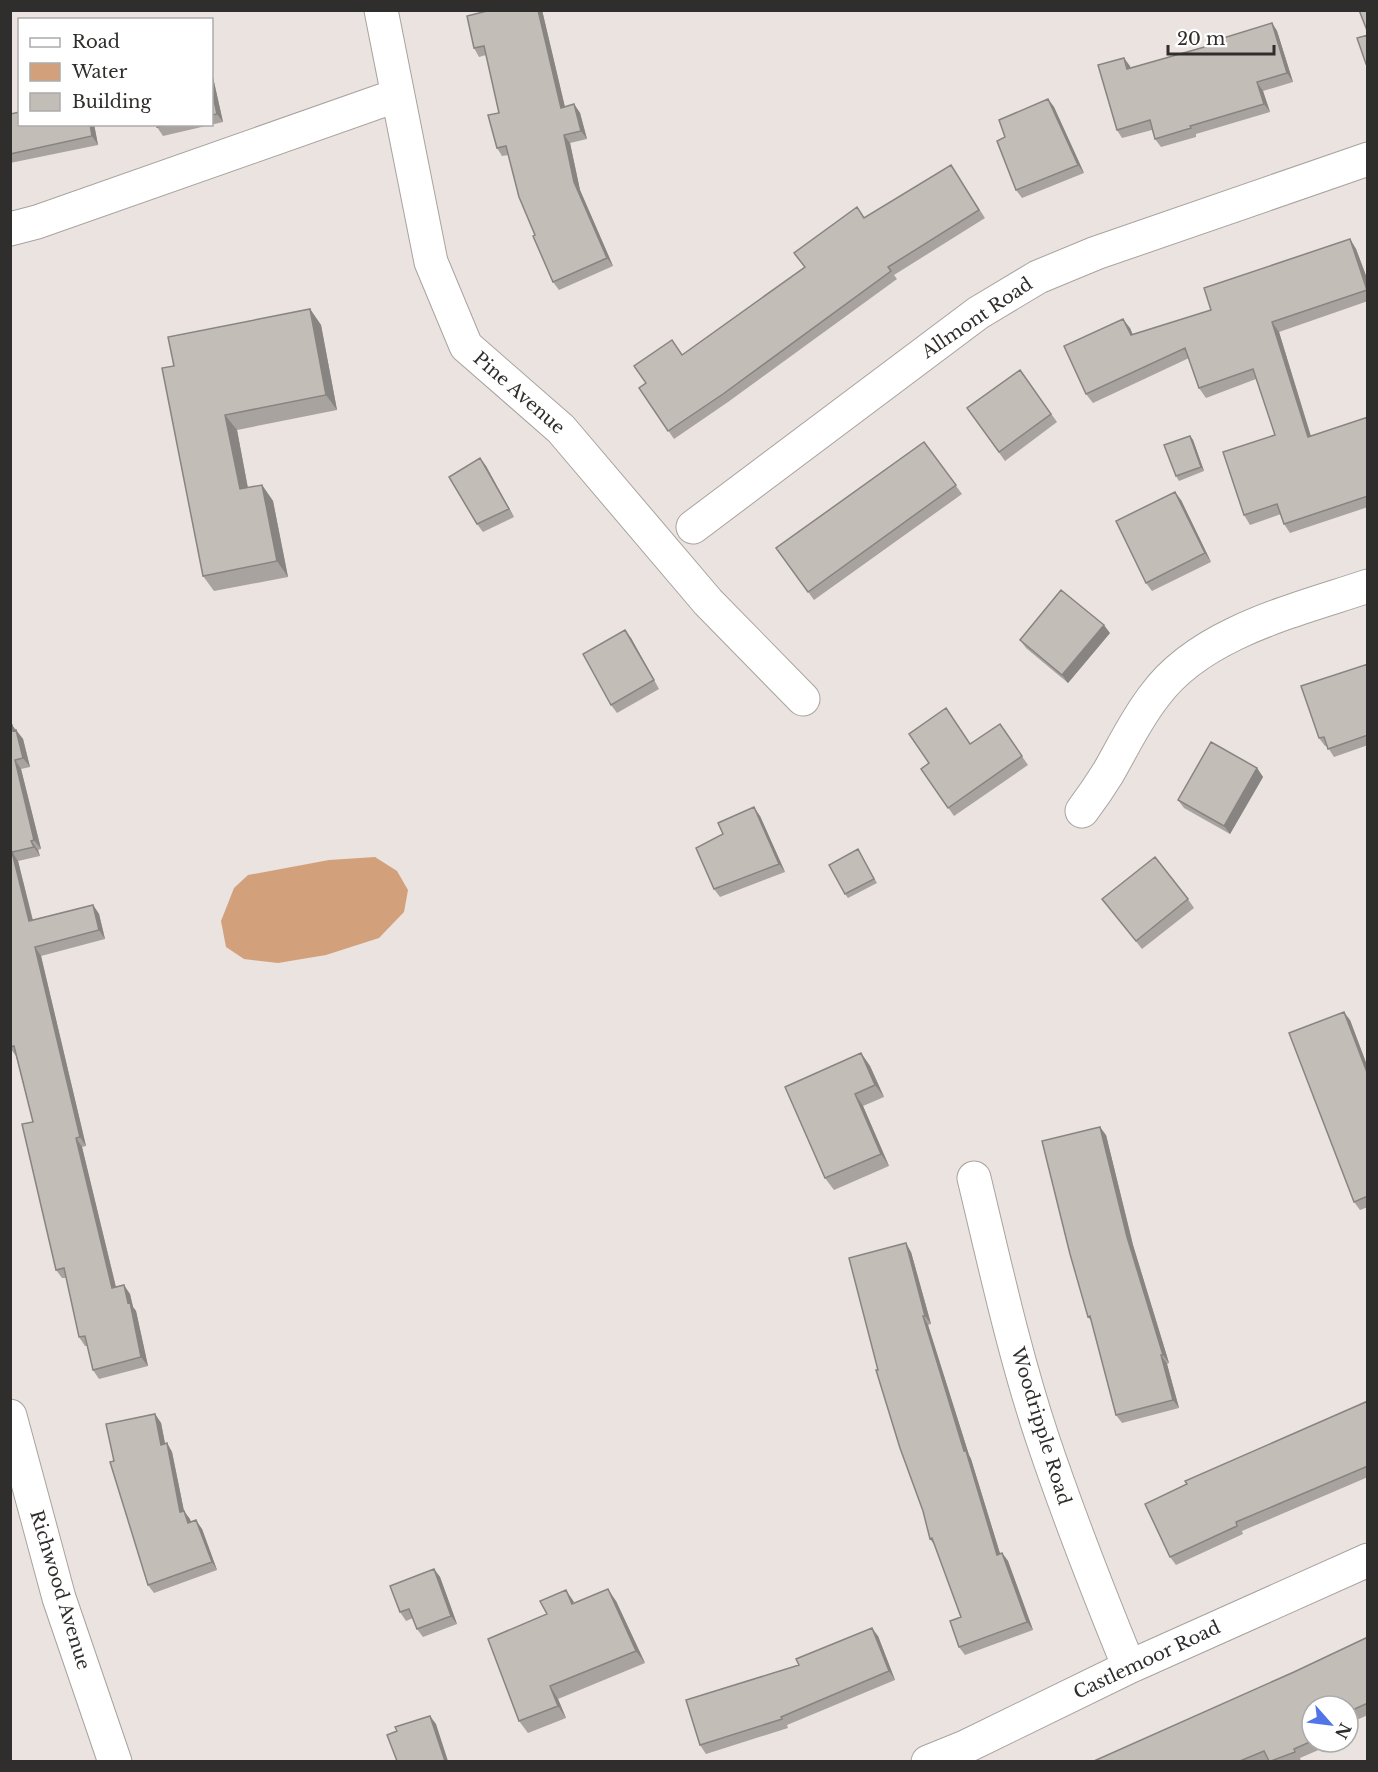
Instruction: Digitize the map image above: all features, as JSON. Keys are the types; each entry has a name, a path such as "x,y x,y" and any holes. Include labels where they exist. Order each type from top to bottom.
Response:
{"street":[{"name":"Pine Avenue","path":"381,10 431,262 466,346 561,429 708,602 803,699"},
{"path":"10,229 38,222 398,95"},
{"name":"Allmont Road","path":"693,528 978,313 1038,277 1096,253 1368,159"},
{"path":"1082,811 1156,693 1189,660 1225,639 1263,622 1368,586"},
{"name":"Woodripple Road","path":"974,1178 1006,1312 1042,1436 1077,1538 1129,1667"},
{"name":"Richwood Avenue","path":"12,1427 59,1598 115,1761"},
{"name":"Castlemoor Road","path":"928,1761 965,1747 1129,1667 1368,1560"}],"water":[{"path":"375,857 397,871 408,890 404,912 379,938 326,955 278,963 244,959 226,947 221,921 234,888 248,875 329,860"}],"building":[{"path":"491,10 538,10 561,108 574,104 581,131 564,135 574,182 607,258 553,282 519,197 506,146 497,148 488,115 499,113 484,46 474,48 467,16"},
{"path":"1359,10 1368,10 1368,33"},
{"path":"1272,23 1287,73 1257,82 1264,104 1155,139 1150,120 1117,130 1098,65 1124,58 1127,69 1208,46 1207,43"},
{"path":"1368,35 1368,63 1366,64 1357,38"},
{"path":"213,96 217,114 213,115"},
{"path":"1048,99 1078,165 1016,190 997,141 1005,137 999,120"},
{"path":"18,112 18,126 90,126 92,136 10,154 10,114"},
{"path":"951,165 979,210 888,267 891,271 723,394 668,431 639,388 646,383 634,366 672,340 682,355 805,267 794,253 857,207 864,218"},
{"path":"1350,239 1367,290 1272,322 1308,437 1368,417 1368,496 1284,524 1277,504 1244,515 1223,452 1275,435 1253,369 1199,388 1185,348 1086,394 1064,346 1123,319 1131,335 1211,310 1204,288"},
{"path":"310,309 326,395 225,415 240,489 262,485 277,561 203,576 162,368 174,366 168,337"},
{"path":"1020,370 1051,414 999,452 967,408"},
{"path":"1190,436 1201,467 1176,476 1164,445"},
{"path":"924,442 956,485 808,592 776,548"},
{"path":"480,458 509,509 477,524 449,477"},
{"path":"1175,492 1205,553 1146,583 1116,521"},
{"path":"1061,590 1104,625 1062,675 1020,640"},
{"path":"625,630 654,680 611,705 583,654"},
{"path":"1368,664 1368,735 1328,749 1324,737 1319,738 1301,686"},
{"path":"946,708 970,744 1000,724 1022,756 948,808 921,769 929,763 909,734"},
{"path":"12,725 13,731 16,730 23,758 15,760 34,840 31,841 34,847 12,852 29,921 93,905 99,930 35,947 80,1137 76,1138 112,1288 124,1285 128,1303 130,1302 141,1357 93,1370 85,1336 79,1337 64,1268 56,1270 22,1124 33,1122 14,1046 10,1047 10,726"},
{"path":"1211,742 1257,768 1224,826 1178,800"},
{"path":"754,807 779,864 714,889 696,848 723,834 718,823"},
{"path":"858,849 874,879 845,894 829,865"},
{"path":"1155,857 1188,899 1136,941 1102,899"},
{"path":"1344,1012 1368,1075 1368,1196 1354,1202 1289,1033"},
{"path":"861,1053 875,1085 855,1094 881,1154 825,1178 785,1087"},
{"path":"1100,1127 1127,1237 1163,1355 1161,1355 1173,1400 1116,1415 1090,1316 1088,1317 1070,1254 1042,1141"},
{"path":"906,1243 925,1316 923,1316 997,1555 1002,1553 1027,1622 959,1647 950,1621 961,1617 932,1538 930,1539 923,1511 900,1448 876,1370 878,1370 849,1258"},
{"path":"1368,1401 1368,1466 1236,1522 1237,1526 1170,1557 1145,1504 1187,1484 1185,1481"},
{"path":"155,1414 161,1445 167,1443 180,1512 184,1511 188,1523 196,1520 212,1562 148,1585 110,1462 114,1461 106,1424"},
{"path":"434,1569 451,1616 417,1629 409,1609 400,1612 390,1586"},
{"path":"608,1589 636,1651 550,1686 558,1706 519,1721 488,1639 547,1614 540,1601 566,1590 572,1604"},
{"path":"872,1628 889,1671 781,1717 782,1719 700,1745 686,1700 799,1665 796,1659"},
{"path":"1368,1637 1368,1703 1360,1707 1360,1694 1300,1694 1300,1746 1294,1749 1295,1752 1271,1761 1264,1751 1240,1761 1094,1761"},
{"path":"430,1716 445,1761 397,1761 387,1735 397,1731 395,1727"}]}
